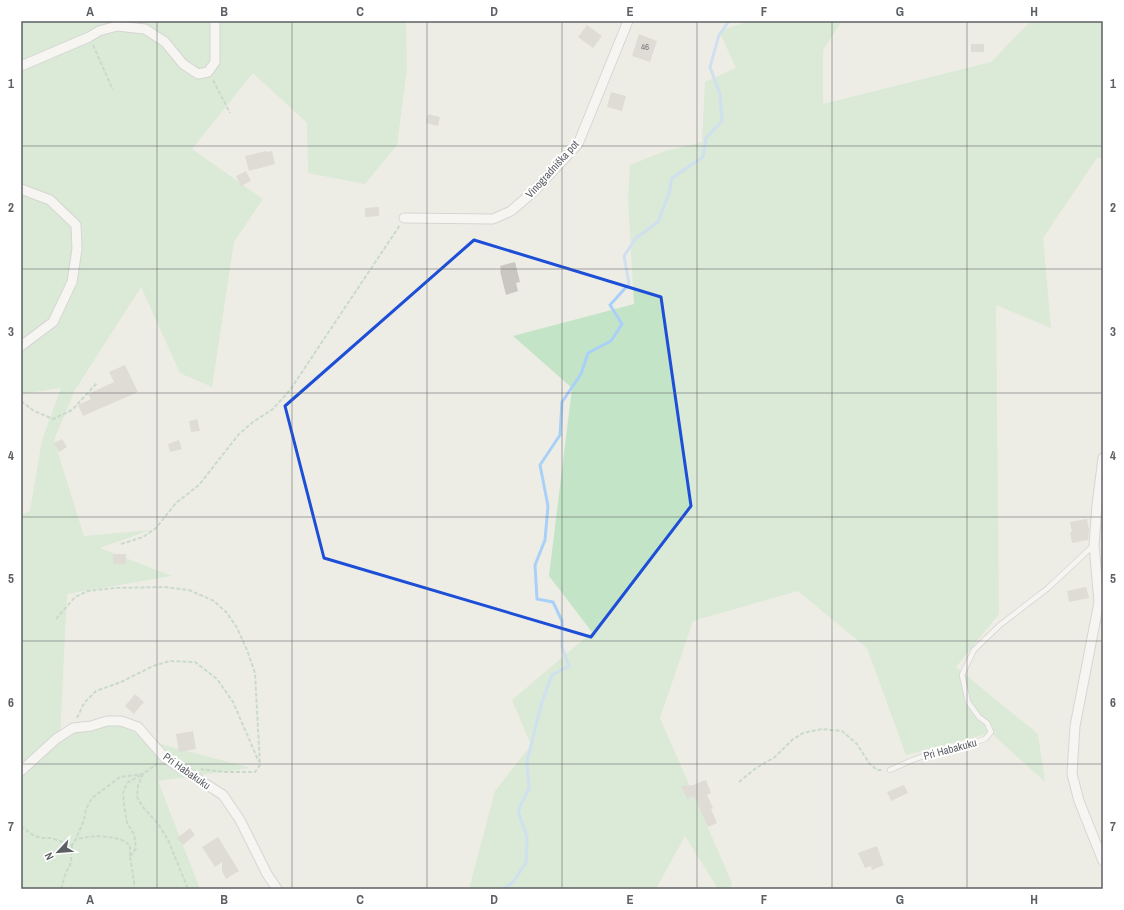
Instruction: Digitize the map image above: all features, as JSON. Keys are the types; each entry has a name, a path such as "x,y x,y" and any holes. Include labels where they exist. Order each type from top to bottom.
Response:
{"street":[{"name":"Vinogradniška pot","path":"404,218 493,219 511,211 534,192 578,144 628,21"},
{"path":"21,66 89,37 99,31 117,26 145,28 166,42 183,64 198,74 208,72 215,62 215,23"},
{"path":"21,189 50,200 76,225 77,250 72,282 53,322 21,346"},
{"path":"1103,458 1094,545 1101,603 1075,726 1072,774 1079,801 1103,861"},
{"name":"Pri Habakuku","path":"21,771 56,739 73,728 91,726 107,721 121,721 138,727 166,758 222,795 240,820 267,874 277,889"}],"lane":[{"name":"Pri Habakuku","path":"890,770 940,750 961,747 985,739 992,732 987,723 979,717 968,702 962,674 974,650 1000,625 1048,588 1094,545"}],"path":[{"path":"89,37 113,90"},
{"path":"208,72 230,113"},
{"path":"121,544 143,537 156,528 176,503 199,485 239,434 253,422 273,409 290,390 404,218"},
{"path":"21,401 34,411 53,419 72,410 98,383"},
{"path":"56,618 75,597 88,591 114,588 165,587 189,590 214,601 227,613 247,650 255,673 260,764 255,772 225,772 197,768"},
{"path":"73,728 84,703 96,692 121,682 153,666 170,661 195,662 218,679 233,702 260,764"},
{"path":"739,782 756,768 775,757 792,740 803,733 822,729 842,731 858,744 869,763 877,770 890,770"},
{"path":"130,857 136,848 134,834 127,823 123,793 127,783 166,758"},
{"path":"61,889 66,872 71,863 72,845 76,839 84,820 86,810 92,798 120,777 143,774"},
{"path":"143,774 138,785 137,797 142,806 159,825 165,835 188,889"},
{"path":"21,826 33,836 51,838 72,845"},
{"path":"76,839 96,836 120,839 130,845 134,889"}],"highlighted area":[{"path":"474,240 661,297 691,506 591,637 324,558 285,406"}],"green space":[{"path":"21,21 406,21 407,69 397,145 365,184 308,173 307,123 253,73 192,149 263,199 234,242 212,387 180,373 141,287 75,390 54,440 84,536 150,530 100,548 172,576 67,594 60,737 105,719 164,745 251,768 158,781 200,889 21,889 21,515 30,511 42,440 61,388 21,394"},
{"path":"750,21 842,21 823,50 823,104 991,62 1031,21 1103,21 1103,158 1097,158 1043,238 1051,328 996,305 999,614 956,667 1038,734 1045,782 991,733 906,755 867,648 798,591 693,621 660,718 732,883 730,889 718,889 685,836 656,889 469,889 495,791 531,745 512,700 592,632 549,576 572,388 513,336 634,304 628,199 630,165 665,151 702,142 705,82 736,68 719,31"}],"building":[{"path":"587,25 602,36 593,48 578,37"},
{"path":"639,34 657,41 650,62 632,56"},
{"path":"971,44 984,44 984,52 971,52"},
{"path":"611,92 626,96 622,111 607,107"},
{"path":"428,114 440,117 438,126 426,123"},
{"path":"272,151 275,164 249,171 245,156"},
{"path":"246,171 251,181 241,186 236,176"},
{"path":"379,207 379,216 365,217 365,208"},
{"path":"515,262 520,282 516,283 518,291 506,295 500,266"},
{"path":"125,365 138,392 83,416 78,405 91,399 88,394 114,382 109,372"},
{"path":"197,419 200,431 191,432 189,421"},
{"path":"62,439 67,447 59,452 54,443"},
{"path":"179,440 182,449 170,452 168,444"},
{"path":"1087,519 1089,530 1088,540 1072,543 1070,522"},
{"path":"113,554 126,554 126,564 113,564"},
{"path":"1086,587 1089,598 1069,602 1067,591"},
{"path":"135,694 144,702 134,714 125,706"},
{"path":"193,731 196,749 179,752 176,734"},
{"path":"706,780 711,793 707,795 713,808 711,809 717,823 708,827 694,796 687,799 681,786 693,785"},
{"path":"904,785 908,793 891,801 887,792"},
{"path":"190,828 195,835 183,845 177,838"},
{"path":"218,837 239,871 226,879 222,871 222,862 215,867 202,847"},
{"path":"877,846 884,865 872,870 871,866 865,868 858,853"}],"waterway":[{"path":"504,889 513,882 526,863 527,837 518,811 529,788 527,761 542,702 552,675 569,666 562,647 562,621 553,602 537,599 535,565 545,540 548,506 540,465 560,435 562,402 581,374 588,353 611,341 622,324 610,305 629,284 624,256 636,238 658,222 669,193 672,178 703,157 706,138 722,121 720,94 710,67 719,35 729,21"}]}
